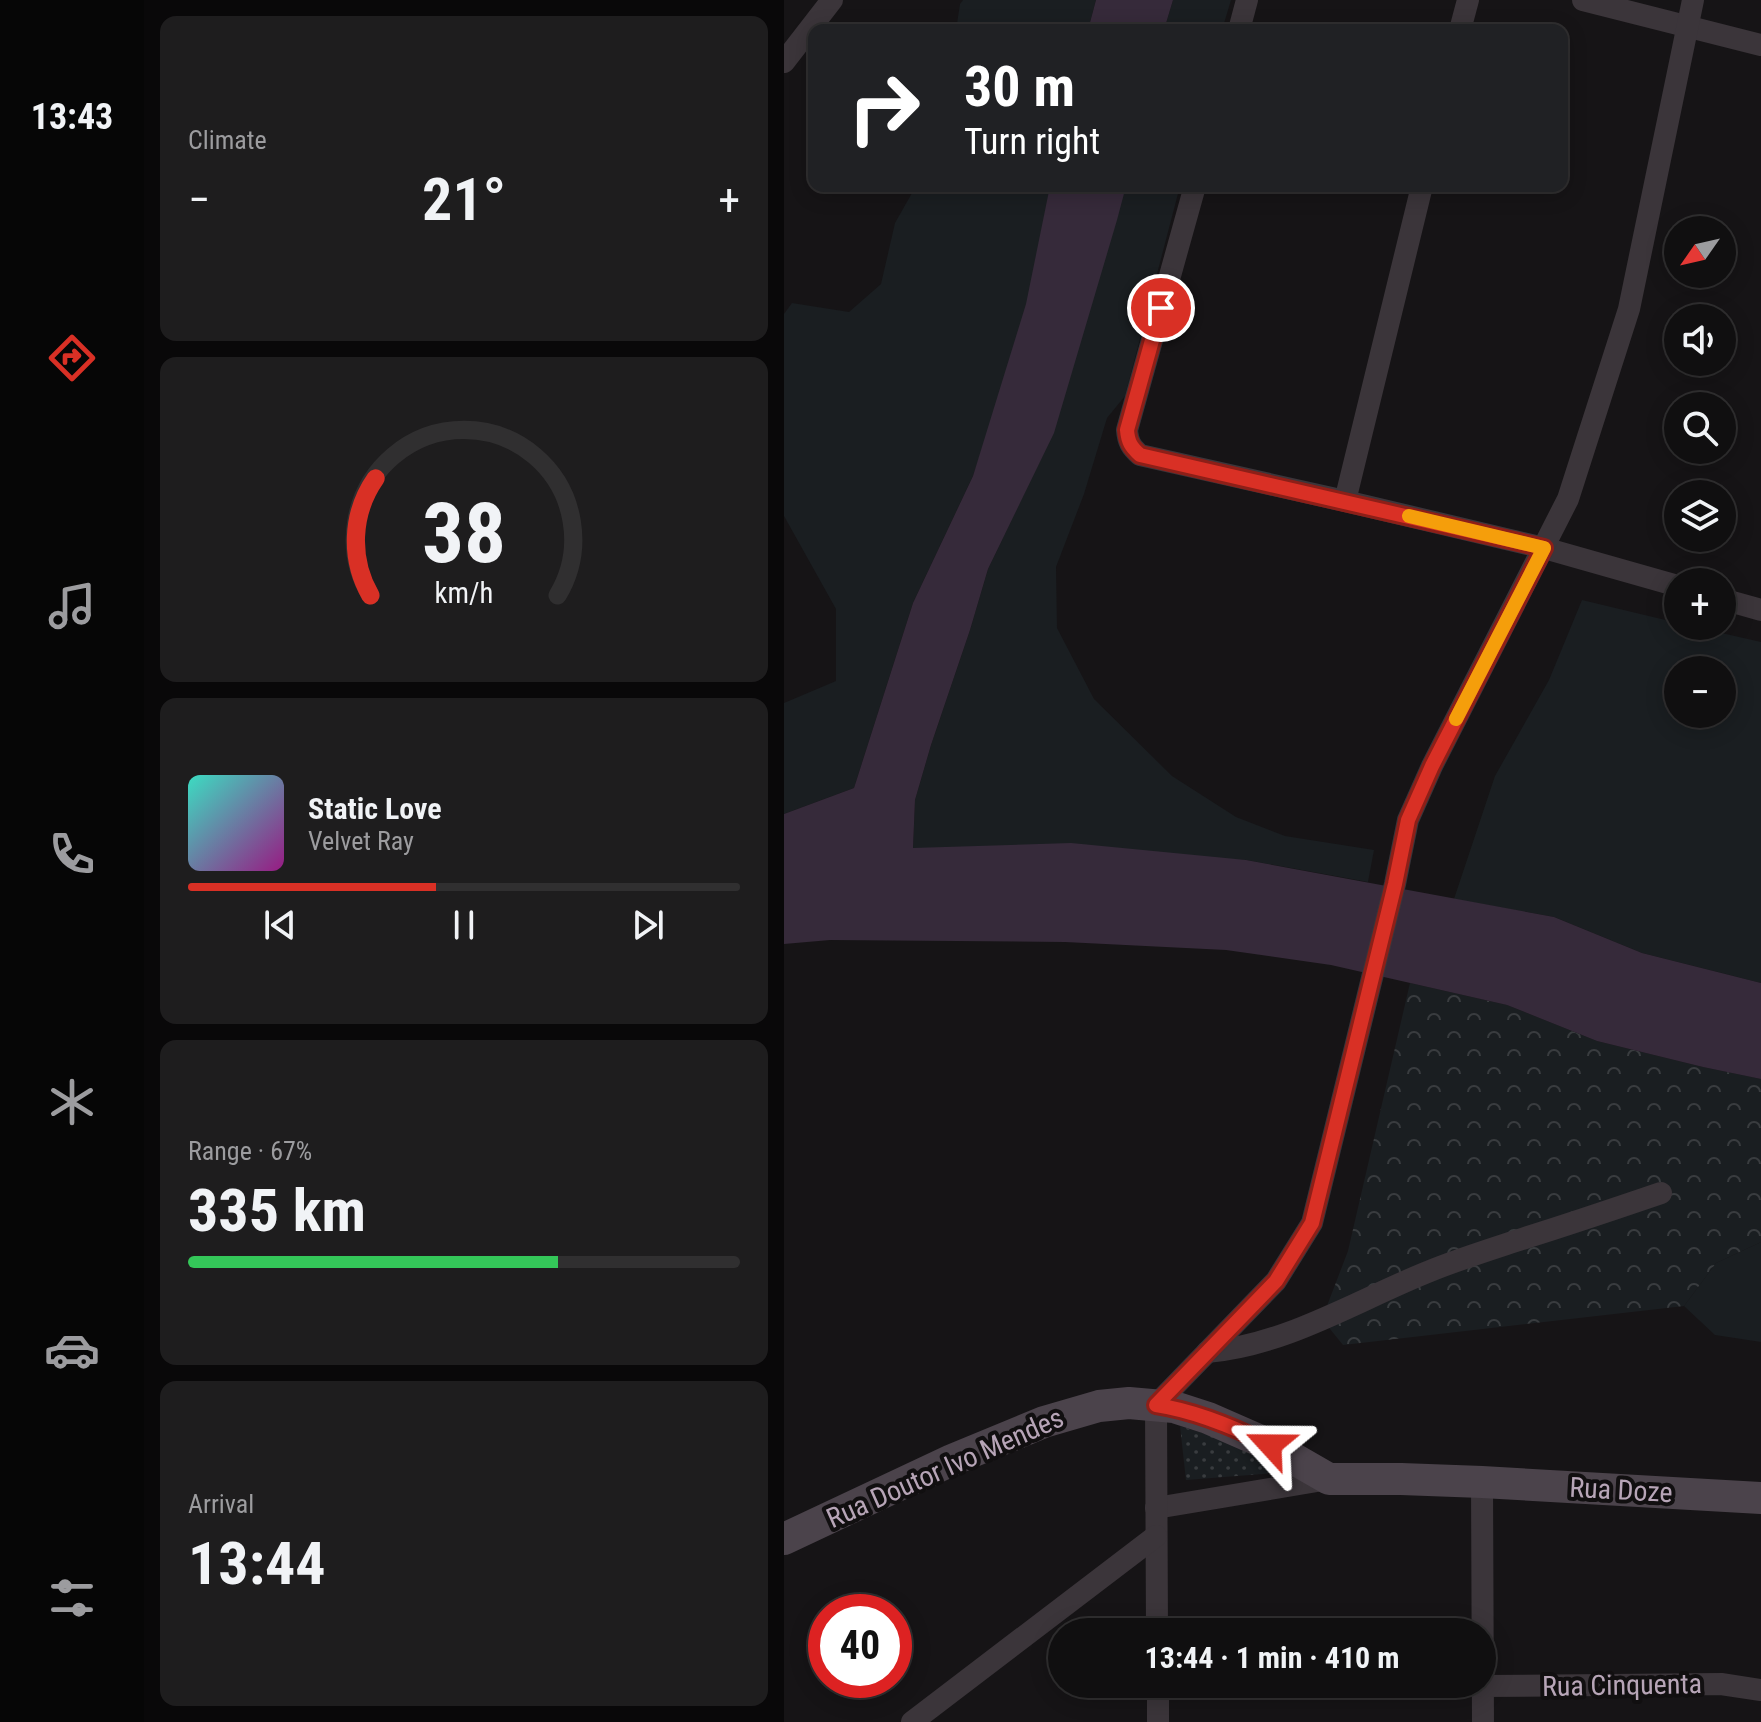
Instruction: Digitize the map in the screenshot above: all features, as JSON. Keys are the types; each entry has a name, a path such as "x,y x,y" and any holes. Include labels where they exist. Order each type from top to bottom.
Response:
{"street":[{"path":"813,24 832,0"},
{"path":"1241,24 1247,0"},
{"path":"1462,24 1468,0"},
{"path":"1583,0 1761,45"},
{"path":"1157,1618 1156,1405 1276,1281 1312,1223 1408,820 1432,766 1568,499 1629,309 1693,0"},
{"path":"784,62 808,31"},
{"path":"1193,192 1127,430 1131,447 1140,455 1544,548 1664,582"},
{"path":"1345,501 1421,192"},
{"path":"1736,603 1761,610"},
{"path":"1207,1352 1238,1349 1263,1342 1334,1315 1461,1258 1661,1193"},
{"name":"Rua Doutor Ivo Mendes","path":"784,1539 952,1460 1044,1422 1099,1406 1129,1403 1174,1407 1248,1434 1329,1479"},
{"path":"1156,1508 1329,1479"},
{"name":"Rua Doze","path":"1329,1479 1482,1482 1761,1498"},
{"path":"1482,1482 1482,1618"},
{"path":"912,1722 1156,1536"},
{"name":"Rua Cinquenta","path":"1496,1686 1721,1684 1761,1690"},
{"path":"1158,1698 1158,1722"},
{"path":"1482,1698 1483,1722"}],"green space":[{"path":"963,0 1096,0 1090,24 957,24"},
{"path":"1173,0 1231,0 1224,24 1166,24"},
{"path":"913,192 1050,192 1032,301 973,476 913,603 854,788 784,814 784,703 836,681 836,609 784,516 784,314 792,303 849,312 881,284 895,223"},
{"path":"1119,192 1178,192 1125,396 1107,418 1084,494 1056,567 1057,628 1094,699 1172,776 1236,817 1285,836 1374,850 1368,882 1246,860 913,848 915,800 988,569 1050,440"},
{"path":"1582,600 1664,620 1664,640 1736,640 1736,636 1761,642 1761,983 1642,953 1554,917 1454,899 1495,776 1549,680"},
{"path":"1410,983 1507,1005 1597,1041 1761,1079 1761,1242 1716,1263 1684,1306 1343,1345 1322,1319 1348,1251"},
{"path":"1761,1242 1761,1342 1715,1335 1684,1306 1716,1263"},
{"path":"1180,1426 1231,1442 1289,1472 1186,1480"}],"shaded area":[{"path":"1096,0 1173,0 1166,24 1090,24"},
{"path":"1049,192 1124,192 1054,433 988,569 931,745 915,800 913,848 1071,843 1246,860 1554,917 1642,953 1761,983 1761,1079 1597,1041 1507,1005 1331,965 1226,950 1065,942 830,940 784,944 784,814 854,788 913,603 973,476 1026,304"}],"slow traffic":[{"path":"1409,516 1544,548 1456,719"}],"route":[{"path":"1161,308 1127,430 1131,447 1140,455 1544,548 1432,766 1408,820 1312,1223 1276,1281 1156,1405 1174,1407 1208,1418 1270,1445"}]}
